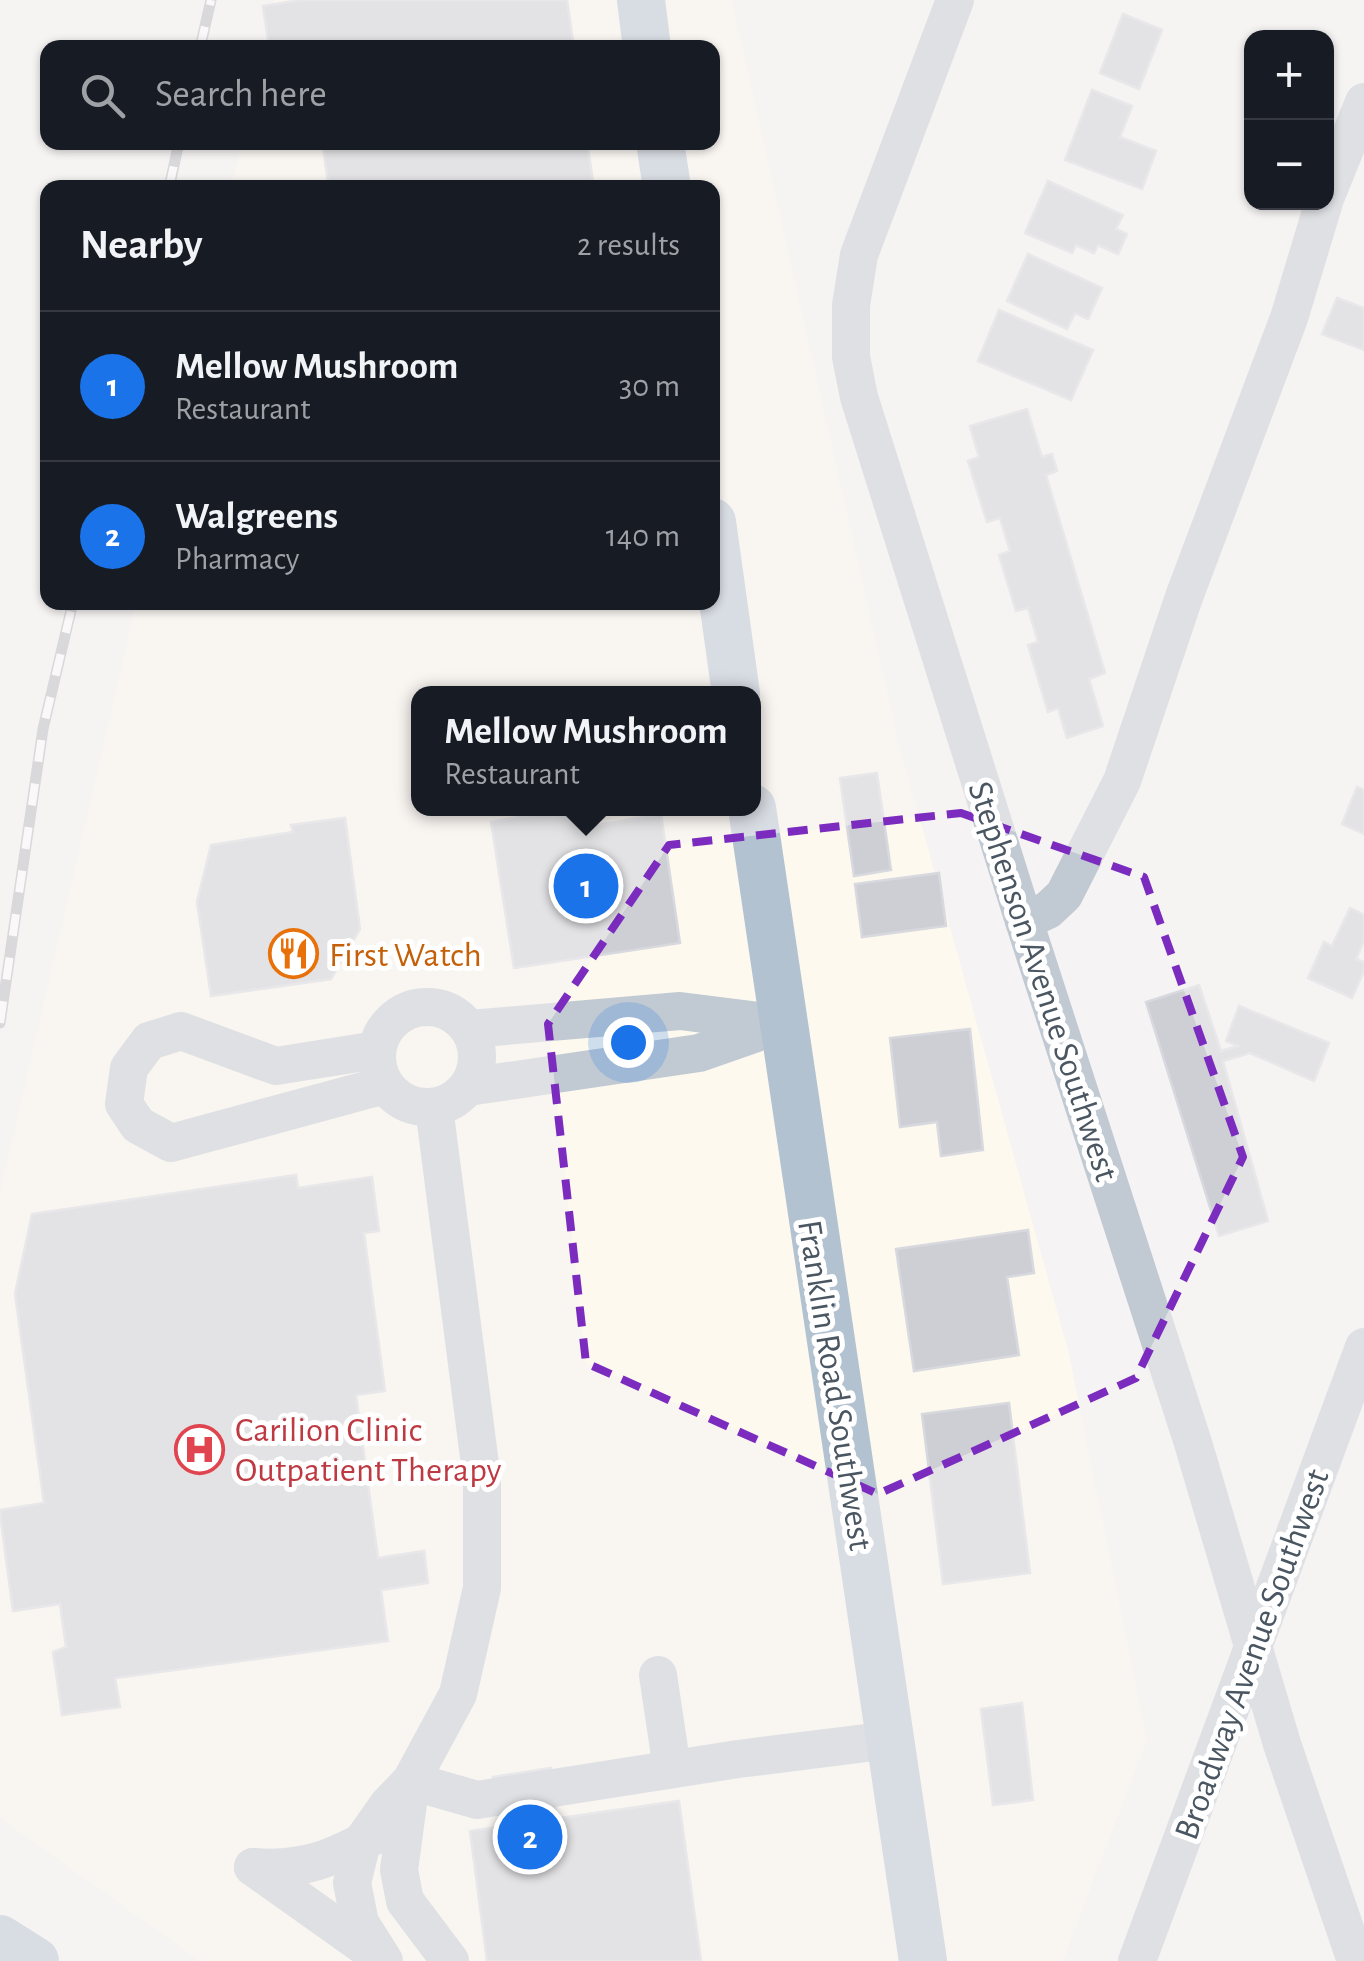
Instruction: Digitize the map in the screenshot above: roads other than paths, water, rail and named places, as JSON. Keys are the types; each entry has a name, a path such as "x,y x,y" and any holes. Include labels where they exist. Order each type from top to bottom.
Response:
{"main road":[{"path":"641,0 647,40"},
{"path":"661,150 665,180"},
{"path":"720,579 735,686"},
{"name":"Franklin Road Southwest","path":"753,816 923,1961"},
{"path":"0,1939 35,1961"}],"street":[{"name":"Stephenson Avenue Southwest","path":"955,0 859,255 851,306 851,356 859,397 1193,1442 1282,1744 1356,1961"},
{"path":"1334,177 1364,102"},
{"path":"1024,921 1048,910 1064,895 1122,781 1184,597 1288,318 1322,210"},
{"path":"416,1007 436,1007 456,1014 470,1029 477,1048 477,1068 468,1087 453,1100 434,1107 415,1106 398,1098 381,1067 384,1030 398,1015 416,1007"},
{"path":"470,1029 680,1011 782,1024"},
{"path":"468,1087 699,1053 782,1024"},
{"path":"181,1031 276,1066 381,1067 171,1143 138,1125 124,1104 129,1068 149,1041 181,1031"},
{"path":"384,1961 360,1923 352,1883 362,1842 388,1804 411,1781 458,1694 482,1588 482,1480 434,1107"},
{"name":"Broadway Avenue Southwest","path":"1138,1961 1364,1347"},
{"path":"658,1675 672,1770"},
{"path":"411,1781 477,1800 890,1740"},
{"path":"411,1781 399,1870 405,1901 450,1961"},
{"path":"384,1961 254,1867 287,1870 329,1858 404,1820"}],"railway":[{"path":"202,40 211,0"},
{"path":"171,180 177,150"},
{"path":"0,1023 43,729 71,610"}],"place":[{"name":"Mellow Mushroom","path":"586,886"},
{"name":"First Watch","path":"294,954"},
{"name":"Carilion Clinic Outpatient Therapy","path":"200,1449"},
{"name":"Walgreens","path":"530,1837"}]}
